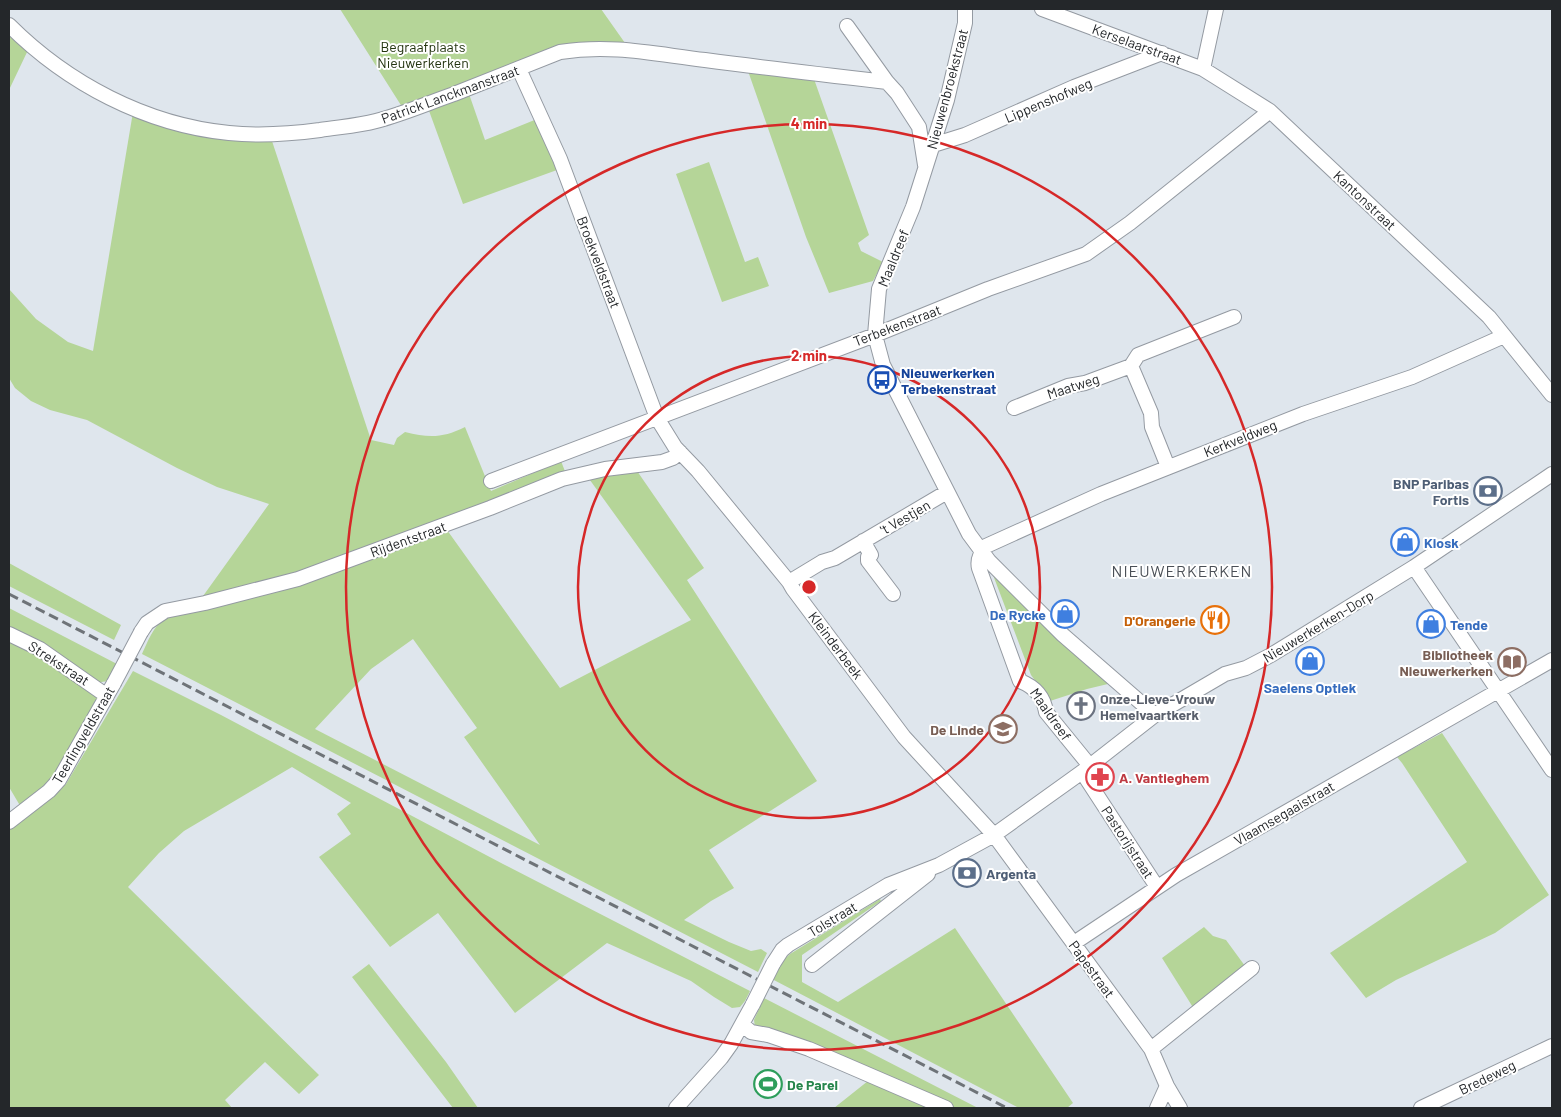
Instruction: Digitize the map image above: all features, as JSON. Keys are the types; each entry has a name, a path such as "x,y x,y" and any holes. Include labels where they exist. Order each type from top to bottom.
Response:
{"street":[{"name":"Nieuwenbroekstraat","path":"925,168 947,100 958,58 965,23 965,9"},
{"name":"Kerselaarstraat","path":"1042,9 1203,69"},
{"path":"1203,69 1216,9"},
{"name":"Patrick Lanckmanstraat","path":"9,25 30,45 66,73 98,92 160,119 194,128 229,133 275,134 367,123 402,113 560,52 578,49 608,48 637,50 887,82"},
{"name":"Maaldreef","path":"847,26 897,93 919,127 925,168 913,207 879,289 874,335 883,365 946,492 969,534 989,561 1063,635 1155,715"},
{"name":"Lippenshofweg","path":"933,144 966,135 1074,87 1162,54"},
{"name":"Broekveldstraat","path":"519,69 560,159 657,418 680,452"},
{"name":"Kantonstraat","path":"1203,69 1270,111 1489,317 1552,395"},
{"name":"Terbekenstraat","path":"491,481 874,335 988,289 1086,254 1130,223 1270,111"},
{"name":"Maatweg","path":"1014,408 1068,386 1086,383 1131,366 1138,355 1234,317"},
{"name":"Kerkveldweg","path":"982,551 986,546 1072,505 1303,414 1412,377 1504,336"},
{"path":"1131,366 1151,413 1152,427 1168,467"},
{"name":"Kleinderbeek","path":"680,452 705,479 789,582 904,737 994,835"},
{"name":"Rijdentstraat","path":"141,632 147,623 165,611 205,603 298,579 478,513 562,479 605,470 662,462 673,458 680,452"},
{"name":"Nieuwerkerken-Dorp","path":"1086,769 1155,715 1225,674 1246,668 1271,655 1414,568 1552,474"},
{"name":"'t Vestjen","path":"789,582 822,562 835,558 946,492"},
{"path":"863,541 871,555 868,557 868,561 893,594"},
{"name":"Maaldreef","path":"982,551 978,563 979,568 1020,682 1031,685 1044,701 1046,712 1086,769"},
{"path":"1414,568 1552,770"},
{"name":"Teerlingveldstraat","path":"9,822 49,791 59,780 141,632"},
{"name":"Strekstraat","path":"9,634 40,649 107,696"},
{"name":"Vlaamsegaaistraat","path":"1074,943 1157,887 1552,660"},
{"name":"Tolstraat","path":"676,1108 722,1058 773,964 782,950 788,945 888,885 939,865 994,835 1086,769"},
{"name":"Pastorijstraat","path":"1086,769 1157,887"},
{"name":"Papestraat","path":"994,835 1151,1049 1180,1108"},
{"name":"Tolstraat","path":"812,964 939,865"},
{"path":"1151,1049 1252,968"},
{"path":"742,1024 751,1032 768,1035 809,1049 946,1108"},
{"name":"Bredeweg","path":"1421,1108 1552,1046"},
{"path":"1157,1108 1168,1086"}],"green space":[{"name":"Begraafplaats Nieuwerkerken","path":"340,9 601,9 625,43 598,44 404,110"},
{"path":"9,28 29,48 9,90"},
{"path":"748,71 814,79 869,235 858,243 861,251 883,262 873,281 829,293 806,237"},
{"path":"468,91 485,140 537,119 557,170 463,204 428,108"},
{"path":"133,112 271,138 371,440 394,445 397,438 405,432 436,436 465,427 491,491 561,461 566,474 447,530 560,688 691,620 587,476 635,468 704,568 687,580 817,781 709,850 734,888 684,920 751,951 761,949 767,953 758,972 142,654 160,622 170,615 193,610 269,504 217,487 87,420 50,410 31,401 15,388 9,378 9,289 36,319 68,342 93,351","holes":["413,639 477,728 464,737 540,845 315,729 371,669"]},
{"path":"709,162 745,262 758,257 769,286 722,302 676,174"},
{"path":"9,563 121,625 114,640 9,586"},
{"path":"993,575 1112,683 1050,701 1031,675"},
{"path":"9,608 117,664 108,681 95,683 9,632"},
{"path":"9,639 22,643 101,699 56,780 22,809 9,787"},
{"path":"133,671 750,991 745,1001 740,1007 732,1008 691,981 607,943 515,1013 438,913 390,947 319,857 351,834 337,814 351,803 292,767 184,831 159,853 128,887 319,1075 299,1094 265,1062 225,1100 232,1108 9,1108 9,827 66,784"},
{"path":"1442,733 1549,895 1495,933 1396,980 1366,998 1330,953 1467,862 1397,757"},
{"path":"880,899 881,901 802,955 802,982 838,1002 955,928 1073,1103 1067,1108 1019,1108 770,978 782,961 790,954"},
{"path":"1204,927 1213,936 1226,940 1245,966 1194,1009 1162,958"},
{"path":"369,964 446,1062 478,1108 453,1108 352,977"},
{"path":"764,998 978,1108 952,1108 755,1028 754,1020"},
{"path":"873,1077 939,1108 834,1108"}],"railway":[{"path":"9,594 1007,1108"}],"place":[{"name":"Nieuwerkerken Terbekenstraat","path":"882,380"},
{"name":"BNP Paribas Fortis","path":"1488,491"},
{"name":"Kiosk","path":"1405,542"},
{"name":"De Rycke","path":"1065,614"},
{"name":"D'Orangerie","path":"1215,620"},
{"name":"Tende","path":"1431,624"},
{"name":"Saelens Optiek","path":"1310,661"},
{"name":"Bibliotheek Nieuwerkerken","path":"1512,662"},
{"name":"Onze-Lieve-Vrouw Hemelvaartkerk","path":"1081,706"},
{"name":"De Linde","path":"1003,729"},
{"name":"A. Vantieghem","path":"1100,777"},
{"name":"Argenta","path":"967,873"},
{"name":"De Parel","path":"768,1084"}],"district":[{"name":"NIEUWERKERKEN","path":"1182,570"}]}
